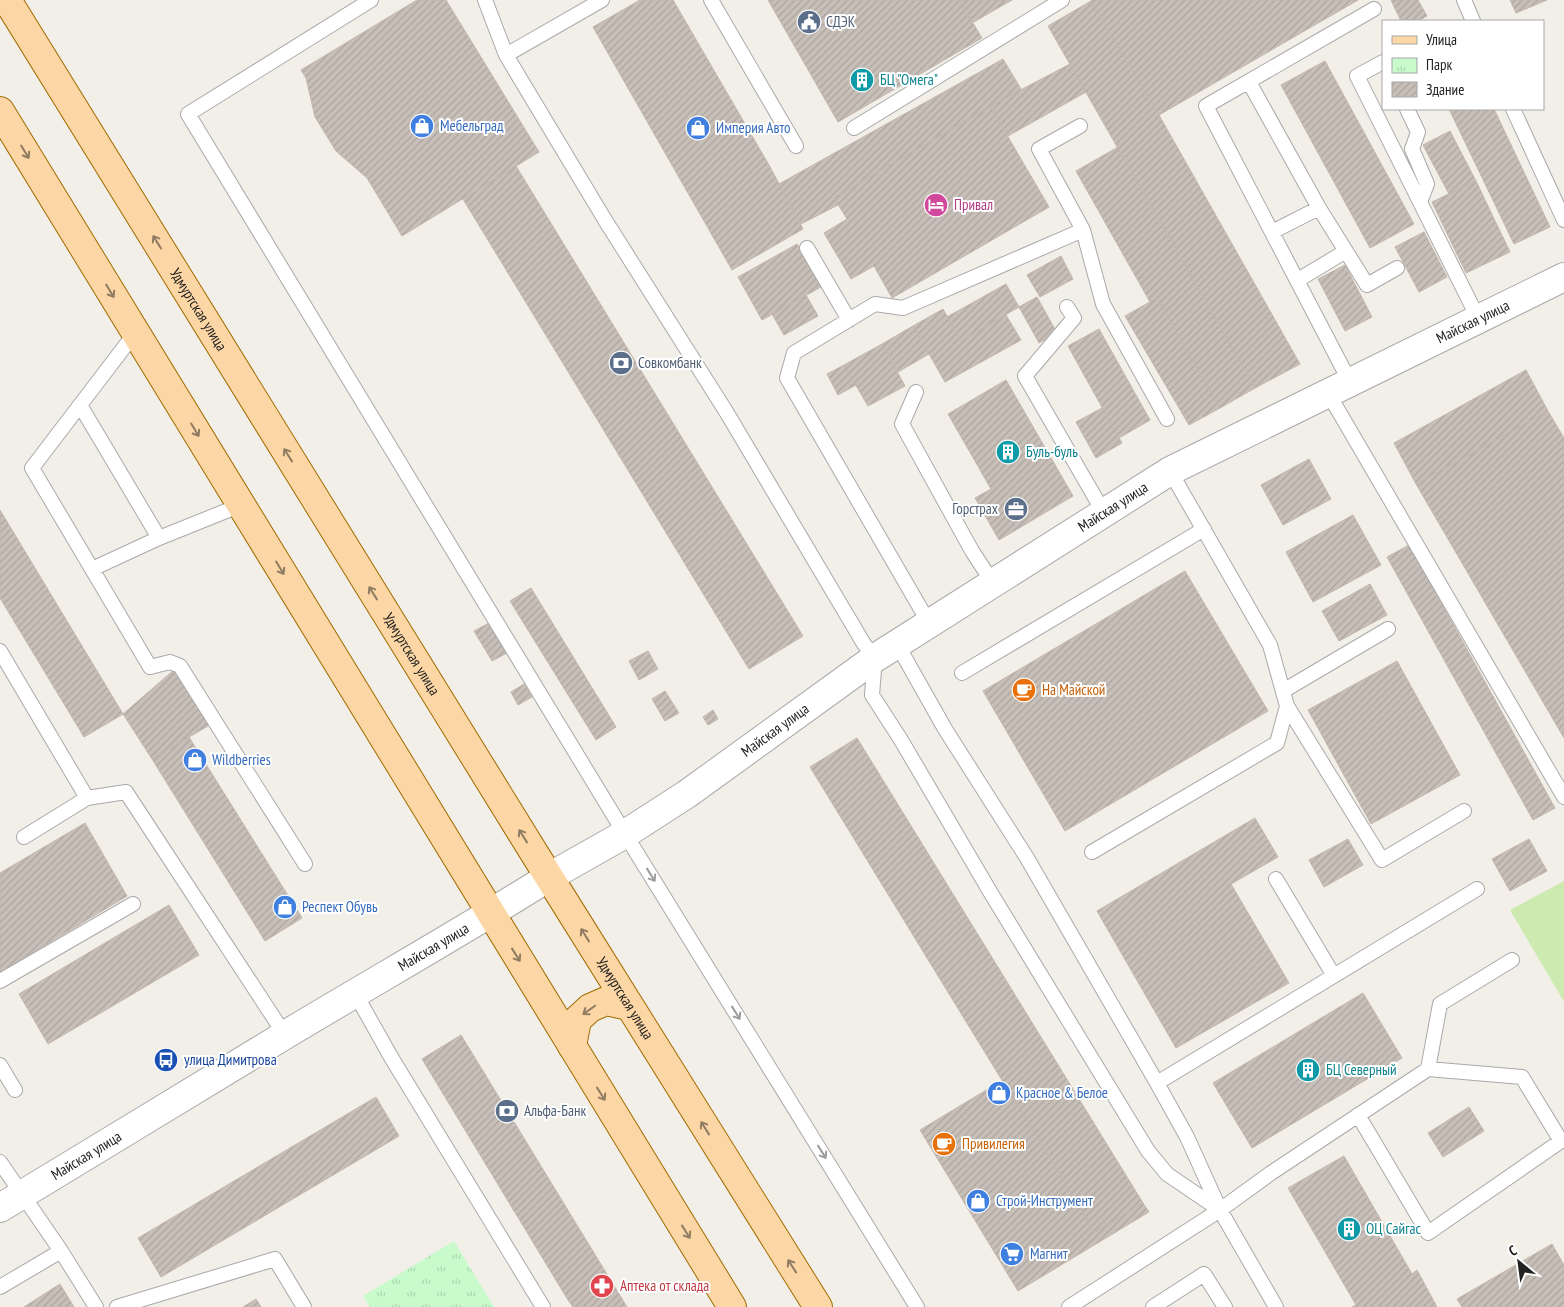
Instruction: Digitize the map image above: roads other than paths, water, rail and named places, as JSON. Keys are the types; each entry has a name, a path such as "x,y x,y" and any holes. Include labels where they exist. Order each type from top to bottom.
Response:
{"main road":[{"name":"Удмуртская улица","path":"8,3 629,1006 818,1307"},
{"path":"0,111 732,1307"},
{"path":"572,1046 577,1020 590,1008 606,1001 629,1006"}],"street":[{"name":"Майская улица","path":"11,1201 355,993 491,914 549,877 625,834 687,794 886,651 1170,471 1562,275"}],"lane":[{"path":"371,0 188,114 625,834 917,1307"},
{"path":"506,55 602,0"},
{"path":"711,0 796,146"},
{"path":"854,128 1062,0"},
{"path":"1464,0 1473,20"},
{"path":"488,1 506,55 605,220 727,413 864,644 886,651 945,729 1027,858 1187,1137 1220,1210 1276,1307"},
{"path":"1374,9 1206,106 1298,280 1339,387 1564,797"},
{"path":"1382,63 1357,76 1478,318"},
{"path":"1249,82 1319,208 1367,285 1397,268"},
{"path":"1407,110 1418,132 1412,149 1427,184 1420,202"},
{"path":"1513,110 1564,220"},
{"path":"1080,126 1039,149 1083,230 1103,304 1167,419"},
{"path":"1272,232 1319,208"},
{"path":"930,623 787,378 794,353 875,304 903,308 1083,230"},
{"path":"807,248 849,320"},
{"path":"1298,280 1346,251"},
{"path":"1067,307 1074,318 1025,376 1104,513"},
{"path":"135,332 32,468 150,666 170,662 180,666 306,864"},
{"path":"916,392 902,424 972,551 993,583"},
{"path":"80,405 159,538"},
{"path":"1170,471 1270,645 1287,706 1382,860 1464,811"},
{"path":"92,569 159,538 241,505"},
{"path":"962,672 1204,529"},
{"path":"1283,691 1388,629"},
{"path":"0,651 87,798"},
{"path":"886,651 872,695 901,740 992,895 1148,1151 1167,1174 1220,1210"},
{"path":"1092,852 1277,743 1287,706"},
{"path":"24,837 87,798 126,792 285,1035"},
{"path":"1276,878 1334,976"},
{"path":"1157,1083 1477,889"},
{"path":"0,981 133,904"},
{"path":"1428,1069 1440,1004 1512,960"},
{"path":"355,993 543,1307"},
{"path":"0,1065 15,1090"},
{"path":"1069,1307 1220,1210 1271,1173 1358,1115 1428,1069 1522,1077 1562,1143 1428,1232 1358,1115"},
{"path":"0,1162 11,1201 61,1251 96,1307"},
{"path":"0,1287 61,1251"},
{"path":"117,1307 276,1259 304,1307"},
{"path":"1153,1307 1204,1274 1225,1307"}],"place":[{"name":"СДЭК","path":"809,22"},
{"name":"БЦ \"Омега\"","path":"862,80"},
{"name":"Мебельград","path":"422,126"},
{"name":"Империя Авто","path":"698,128"},
{"name":"Привал","path":"936,205"},
{"name":"Совкомбанк","path":"621,363"},
{"name":"Буль-буль","path":"1008,452"},
{"name":"Горстрах","path":"1016,509"},
{"name":"На Майской","path":"1024,690"},
{"name":"Wildberries","path":"195,760"},
{"name":"Респект Обувь","path":"285,907"},
{"name":"улица Димитрова","path":"166,1060"},
{"name":"БЦ Северный","path":"1308,1070"},
{"name":"Красное & Белое","path":"999,1093"},
{"name":"Альфа-Банк","path":"507,1111"},
{"name":"Привилегия","path":"944,1144"},
{"name":"Строй-Инструмент","path":"978,1201"},
{"name":"ОЦ Сайгас","path":"1349,1229"},
{"name":"Магнит","path":"1012,1254"},
{"name":"Аптека от склада","path":"602,1286"}]}
